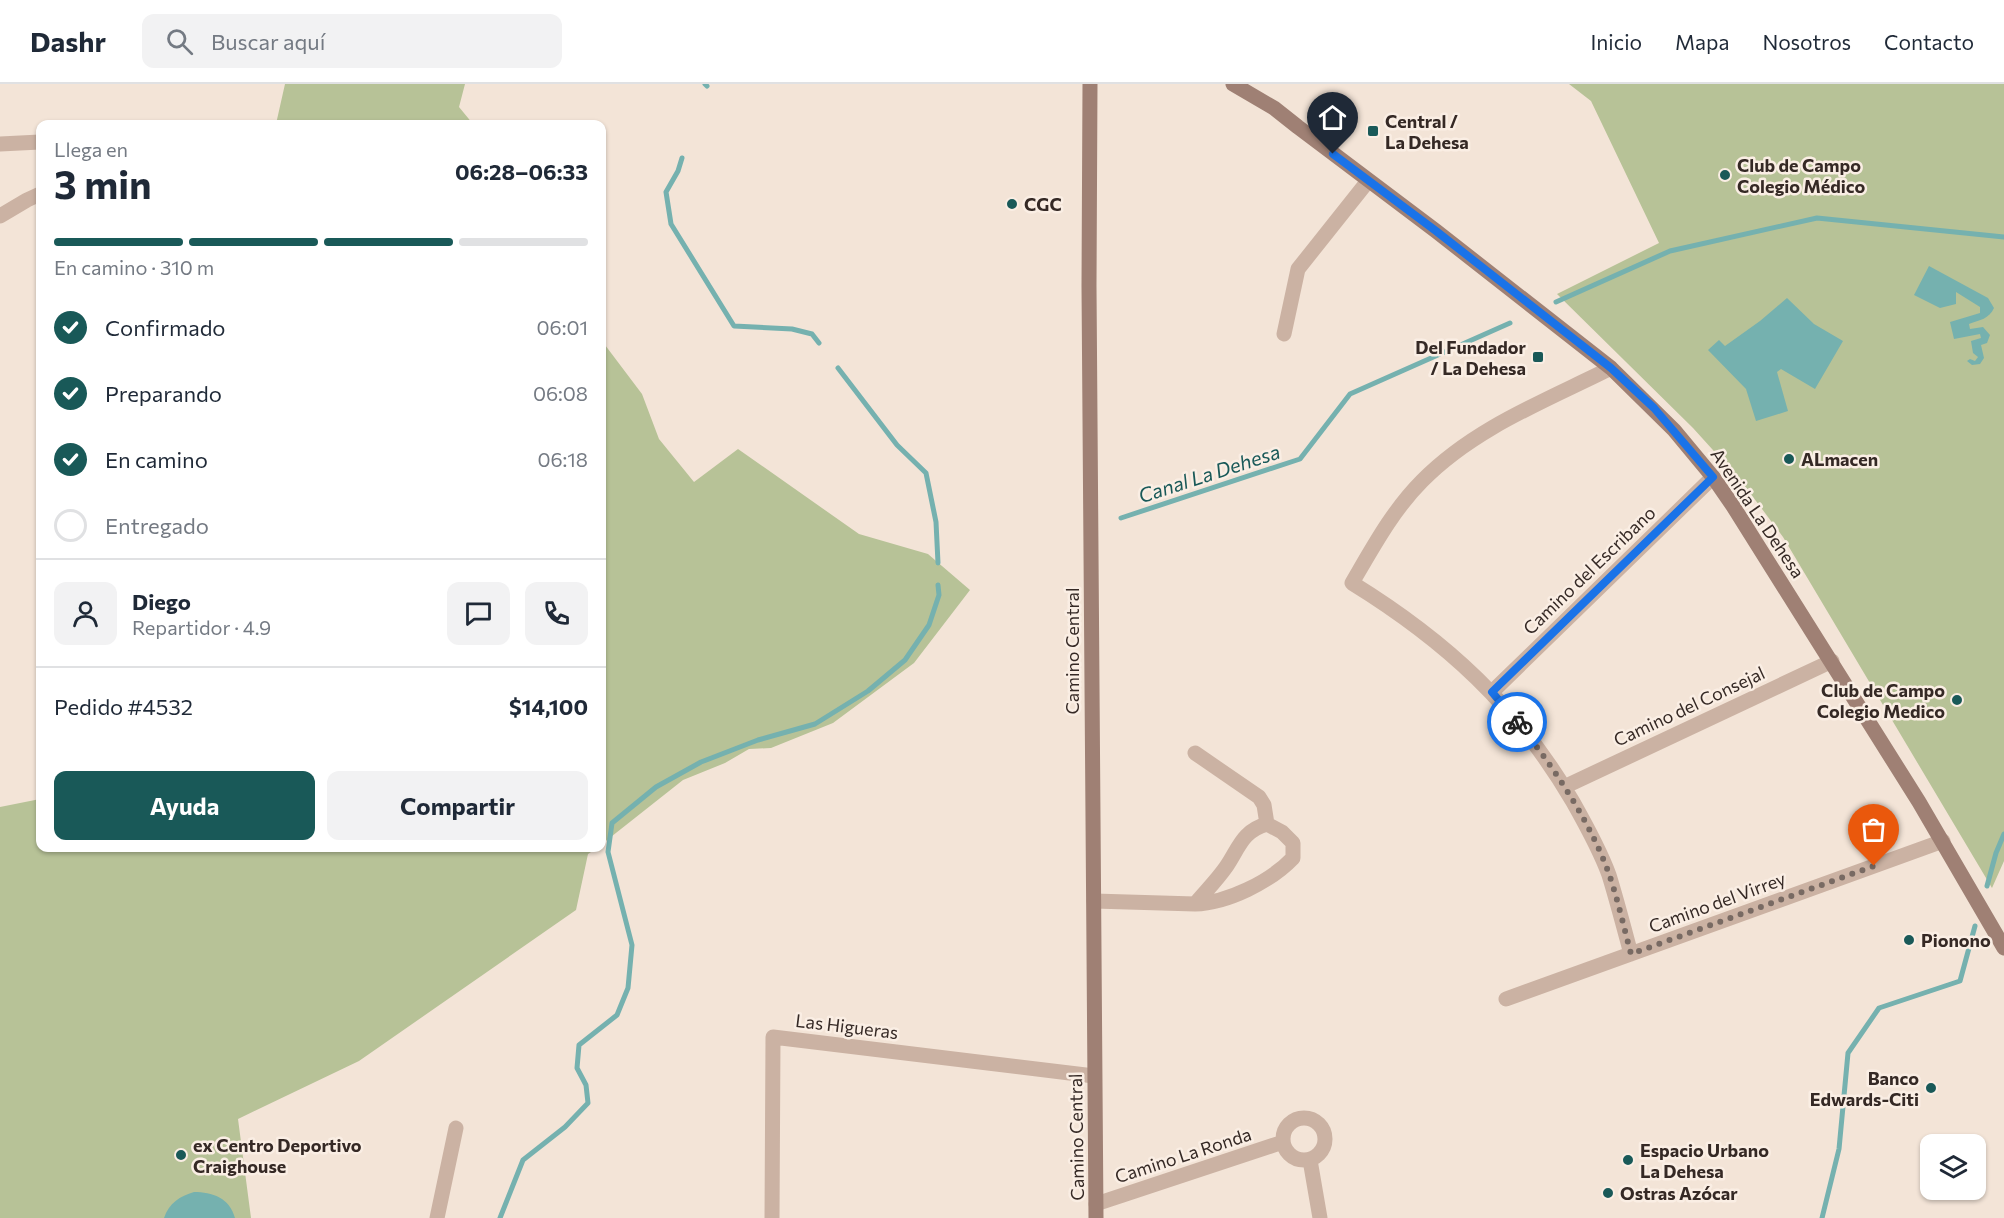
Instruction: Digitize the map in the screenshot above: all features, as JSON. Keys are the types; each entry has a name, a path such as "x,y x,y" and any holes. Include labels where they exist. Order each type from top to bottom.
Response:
{"main road":[{"name":"Camino Central","path":"1090,84 1089,297 1096,1211"},
{"name":"Avenida La Dehesa","path":"1233,84 1274,108 1436,231 1611,368 1654,408 1713,477 1733,506 1832,661 2003,939"}],"street":[{"path":"0,144 36,142"},
{"path":"1284,334 1298,269 1368,181"},
{"path":"0,216 36,196"},
{"path":"1611,368 1487,430 1440,463 1393,516 1352,583 1417,626 1444,648 1492,692 1543,755 1585,824 1608,873 1631,954"},
{"name":"Camino del Escribano","path":"1492,692 1713,477"},
{"name":"Camino del Consejal","path":"1564,787 1832,661"},
{"path":"1195,753 1259,797 1264,805 1267,824"},
{"path":"1094,901 1195,904 1211,904 1256,886 1282,870 1293,858 1293,843 1282,832 1267,824 1256,827 1243,838 1225,868 1195,904"},
{"name":"Camino del Virrey","path":"1506,999 1942,841"},
{"name":"Las Higueras","path":"772,1218 774,1037 1094,1076"},
{"path":"1312,1119 1324,1131 1323,1149 1310,1160 1298,1160 1288,1154 1283,1142 1283,1134 1287,1126 1294,1120 1312,1119"},
{"path":"437,1218 456,1128"},
{"name":"Camino La Ronda","path":"1096,1211 1283,1142"},
{"path":"1310,1160 1320,1218"}],"green space":[{"path":"285,84 465,84 459,107 470,120 277,120"},
{"name":"Club de Campo Colegio Médico","path":"1569,84 2004,84 2004,861 1992,888 1783,537 1741,481 1693,428 1557,294 1659,243 1591,101"},
{"path":"606,346 642,394 659,439 694,482 738,449 859,534 928,554 970,590 914,663 833,723 771,748 749,749 725,763 683,780 606,841"},
{"path":"36,800 36,852 591,852 588,854 576,910 359,1061 238,1119 251,1218 0,1218 0,807"}],"water":[{"path":"1929,266 1988,298 1994,308 1987,317 1969,324 1970,329 1983,327 1990,335 1987,343 1981,345 1984,358 1980,364 1972,365 1967,361 1970,359 1975,361 1978,357 1973,353 1971,341 1981,338 1980,334 1954,339 1950,322 1980,313 1980,307 1956,292 1956,304 1940,308 1914,295"},
{"path":"1787,298 1814,324 1843,341 1815,389 1781,369 1777,372 1788,411 1756,421 1746,389 1708,350 1719,340 1725,346"},
{"path":"194,1192 214,1195 225,1201 233,1211 235,1218 164,1218 176,1201"}],"waterway":[{"path":"682,158 678,171 666,192 671,224 734,326 792,329 812,334 819,343"},
{"name":"Canal La Dehesa","path":"1556,302 1670,251 1817,218 2004,237"},
{"name":"Canal La Dehesa","path":"1121,518 1300,459 1350,394 1510,323"},
{"path":"838,368 897,445 926,473 936,522 938,563"},
{"path":"500,1218 523,1160 565,1127 588,1103 586,1085 577,1068 579,1045 617,1015 628,988 632,945 608,852 612,823 656,787 701,762 758,740 815,724 868,691 905,660 929,625 939,595 938,585"},
{"path":"1987,886 2004,834"},
{"path":"1822,1218 1839,1149 1848,1053 1879,1008 1960,981 1975,926"}],"way so far":[{"path":"1517,722 1564,787 1595,844 1608,873 1631,954 1874,866"}],"place":[{"name":"Central / La Dehesa","path":"1373,131"},
{"name":"Club de Campo Colegio Médico","path":"1725,175"},
{"name":"CGC","path":"1012,204"},
{"name":"Del Fundador / La Dehesa","path":"1538,357"},
{"name":"ALmacen","path":"1789,459"},
{"name":"Club de Campo Colegio Medico","path":"1957,700"},
{"name":"Pionono","path":"1909,940"},
{"name":"Banco Edwards-Citi","path":"1931,1088"},
{"name":"ex Centro Deportivo Craighouse","path":"181,1155"},
{"name":"Espacio Urbano La Dehesa","path":"1628,1160"},
{"name":"Ostras Azócar","path":"1608,1193"}],"route":[{"path":"1333,154 1436,231 1558,329 1611,368 1654,408 1713,477 1492,692 1517,722"}]}
